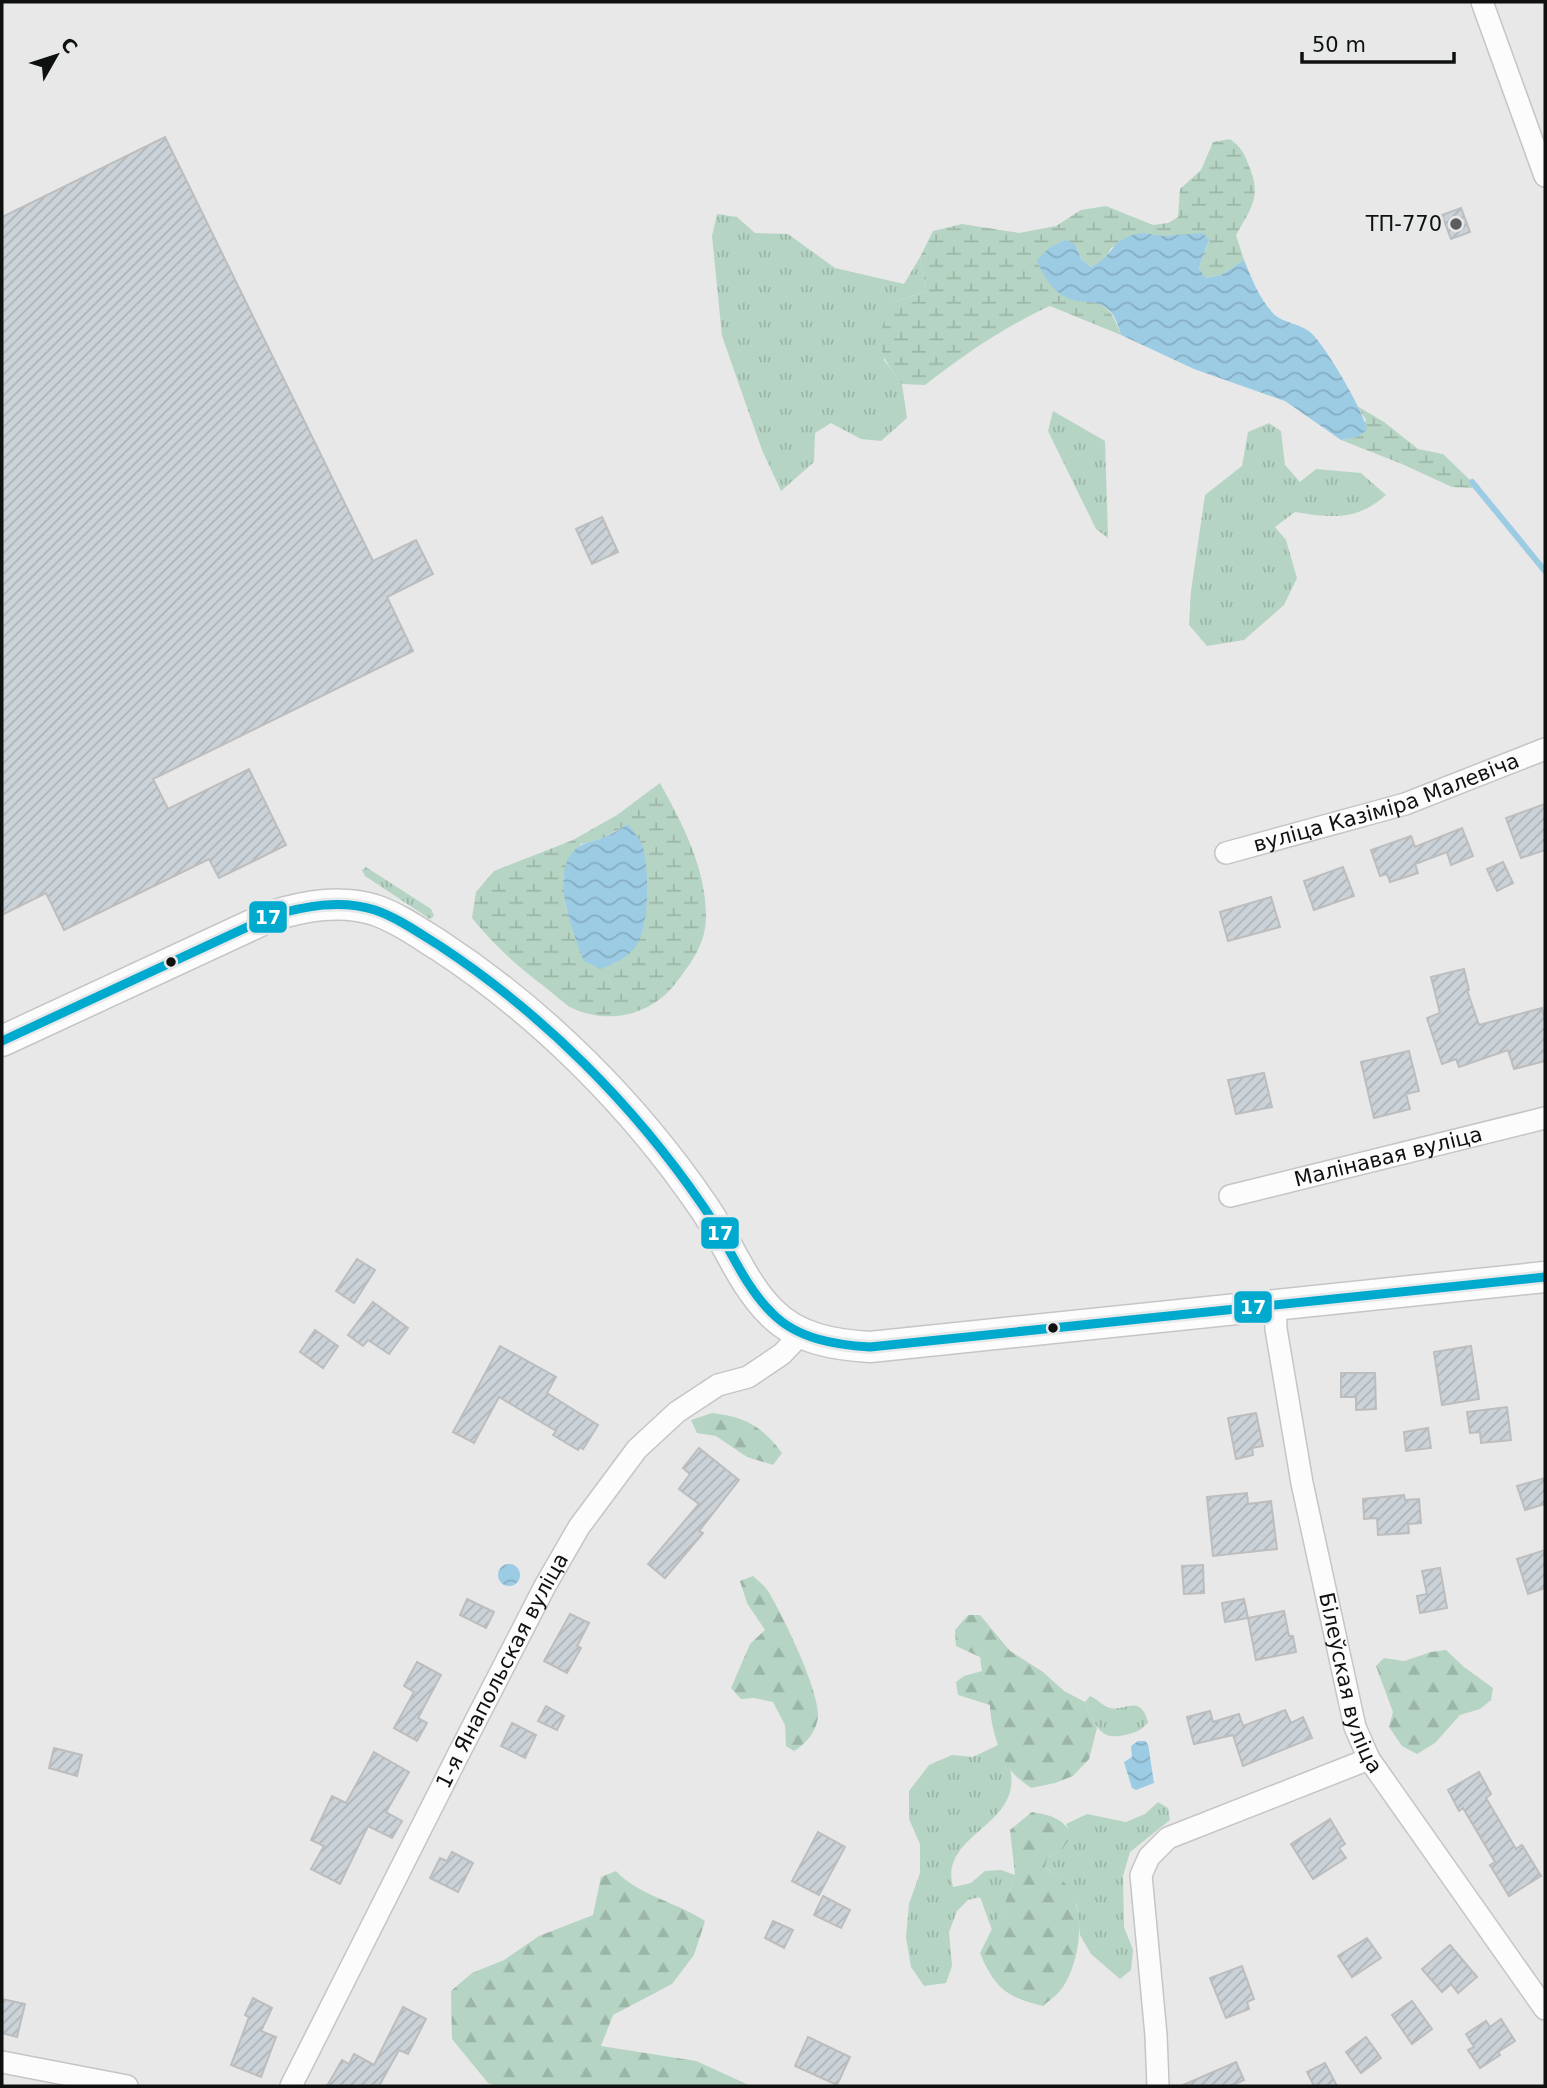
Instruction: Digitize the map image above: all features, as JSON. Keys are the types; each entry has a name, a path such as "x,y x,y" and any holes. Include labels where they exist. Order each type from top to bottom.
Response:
{"main road":[{"path":"2,1041 271,916 306,906 346,904 375,910 406,924 496,986 562,1043 624,1106 668,1158 705,1207 758,1297 773,1315 802,1333 836,1345 870,1347 1275,1304 1545,1283"}],"street":[{"path":"1482,2 1545,176"},
{"name":"вуліца Казіміра Малевіча","path":"1226,853 1405,804 1545,749"},
{"name":"Малінавая вуліца","path":"1230,1196 1545,1118"},
{"name":"Білеўская вуліца","path":"1275,1304 1276,1329 1302,1483 1355,1727 1369,1759 1545,2009"},
{"name":"1-я Янапольская вуліца","path":"291,2086 457,1755 545,1586 579,1527 637,1449 677,1412 718,1385 748,1377 782,1354 802,1333"},
{"path":"1158,2086 1156,2035 1141,1875 1149,1857 1168,1838 1369,1759"},
{"path":"2,2062 127,2086"}],"green space":[{"path":"1230,139 1244,154 1255,186 1253,202 1236,235 1244,260 1221,275 1204,278 1199,268 1209,241 1203,234 1163,236 1145,233 1111,248 1105,260 1091,267 1081,259 1075,244 1075,300 1094,302 1106,308 1114,318 1121,335 1050,306 985,342 925,385 902,384 893,372 880,345 882,327 892,303 926,291 920,257 933,231 962,224 1019,233 1056,226 1081,210 1106,206 1153,225 1168,223 1178,217 1180,189 1201,170 1213,142"},
{"path":"717,214 737,217 755,233 788,234 835,268 904,284 920,257 926,291 892,303 884,360 902,384 907,418 881,441 861,439 831,423 815,433 814,462 781,491 762,450 722,336 712,236"},
{"path":"1357,406 1384,422 1418,449 1443,454 1472,482 1472,488 1452,487 1341,440 1357,437 1366,420"},
{"path":"1053,411 1105,441 1108,538 1096,529 1048,431"},
{"path":"1269,423 1281,431 1285,465 1300,482 1316,469 1361,473 1386,495 1365,509 1343,516 1295,512 1275,527 1286,540 1297,578 1284,605 1244,640 1207,646 1189,625 1191,591 1205,495 1242,466 1248,432"},
{"path":"660,783 685,831 698,864 706,917 703,936 692,961 665,995 641,1010 599,1016 584,1013 564,1003 506,955 472,918 476,892 494,871 573,840 617,815","holes":["628,824 576,941 566,908 563,877 581,844 604,838"]},
{"path":"366,867 431,909 434,916 430,919 365,876 362,870"},
{"path":"712,1413 752,1424 782,1453 773,1465 747,1457 716,1436 697,1433 691,1420"},
{"path":"753,1576 768,1591 782,1617 807,1672 817,1705 818,1717 813,1733 794,1751 786,1746 785,1725 773,1702 754,1698 741,1699 731,1688 750,1644 765,1630 747,1603 740,1581"},
{"path":"968,1615 980,1615 1010,1651 1043,1672 1064,1691 1085,1702 1097,1728 1089,1759 1073,1776 1031,1788 1008,1767 1000,1751 990,1705 958,1695 956,1682 964,1676 982,1671 980,1657 956,1646 955,1630"},
{"path":"1446,1650 1493,1688 1491,1700 1480,1709 1460,1715 1435,1743 1417,1754 1402,1746 1389,1727 1393,1712 1376,1666 1384,1658 1404,1661"},
{"path":"1090,1696 1110,1708 1141,1708 1148,1722 1140,1730 1129,1734 1105,1734 1096,1725 1085,1702"},
{"path":"998,1745 1011,1774 1010,1792 1003,1807 957,1855 952,1869 953,1887 971,1883 985,1871 1001,1870 1015,1875 992,1930 980,1897 968,1900 957,1911 949,1932 952,1966 946,1983 924,1986 911,1967 906,1937 909,1904 920,1873 920,1844 909,1819 909,1791 929,1765 952,1755 973,1757"},
{"path":"1158,1802 1168,1808 1170,1820 1130,1852 1123,1876 1124,1927 1133,1950 1131,1970 1120,1979 1091,1954 1080,1935 1077,1906 1066,1884 1045,1867 1048,1857 1062,1850 1071,1835 1066,1824 1087,1814 1126,1822 1145,1814"},
{"path":"1032,1812 1055,1818 1072,1835 1062,1850 1048,1857 1045,1867 1066,1884 1073,1895 1079,1923 1079,1939 1072,1968 1059,1992 1043,2006 1020,1999 1003,1989 980,1953 1005,1903 1015,1875 1010,1830"},
{"path":"616,1871 636,1887 705,1921 694,1955 672,1984 613,2015 601,2046 696,2061 751,2086 497,2086 488,2083 452,2039 451,1991 472,1973 504,1960 539,1936 593,1915 601,1877"}],"water":[{"path":"1145,233 1163,236 1203,233 1209,240 1199,268 1205,278 1221,275 1244,260 1259,294 1272,312 1310,332 1325,350 1352,394 1367,430 1357,437 1341,440 1285,401 1194,369 1121,335 1116,320 1105,306 1073,300 1055,290 1037,260 1049,248 1065,240 1075,244 1081,259 1091,267 1125,238"},
{"path":"628,824 642,844 645,857 647,897 644,924 634,949 621,960 601,969 584,961 579,949 565,901 565,869 570,856 580,846 608,836"},
{"path":"505,1564 513,1564 520,1571 520,1579 513,1586 505,1586 498,1579 498,1571"},
{"path":"1138,1741 1148,1744 1154,1783 1136,1790 1132,1788 1124,1762 1132,1757 1131,1746"}],"building":[{"path":"165,137 373,561 416,540 433,574 387,597 413,651 153,779 168,809 249,769 286,845 219,878 209,859 64,930 46,893 2,915 2,217"},
{"name":"ТП-770","path":"1461,208 1470,232 1451,239 1442,215"},
{"path":"602,517 618,552 592,564 576,529"},
{"path":"1545,804 1545,850 1521,858 1506,818"},
{"path":"1462,828 1473,856 1451,865 1447,852 1415,864 1418,873 1390,882 1387,874 1380,876 1371,850 1411,836 1415,847"},
{"path":"1503,862 1513,883 1497,891 1487,869"},
{"path":"1343,867 1354,896 1314,910 1304,881"},
{"path":"1271,897 1280,927 1228,941 1220,912"},
{"path":"1464,969 1467,990 1479,1025 1542,1008 1545,1020 1545,1061 1514,1069 1508,1050 1459,1067 1456,1059 1442,1064 1427,1018 1440,1013 1431,977"},
{"path":"1409,1051 1419,1091 1406,1094 1410,1109 1374,1118 1361,1062"},
{"path":"1264,1073 1272,1107 1236,1114 1228,1080"},
{"path":"357,1259 375,1270 354,1303 336,1291"},
{"path":"373,1302 408,1328 389,1354 368,1340 363,1346 348,1335"},
{"path":"315,1330 338,1346 323,1368 300,1352"},
{"path":"500,1346 556,1377 547,1393 598,1425 583,1449 580,1447 578,1450 553,1435 556,1431 499,1397 474,1443 453,1432"},
{"path":"1471,1346 1479,1399 1442,1405 1434,1352"},
{"path":"1341,1373 1375,1373 1376,1409 1356,1410 1356,1397 1341,1397"},
{"path":"1507,1407 1511,1440 1481,1443 1480,1432 1470,1433 1467,1412"},
{"path":"1256,1413 1263,1446 1252,1448 1253,1455 1236,1459 1228,1418"},
{"path":"1428,1428 1431,1448 1406,1451 1404,1432"},
{"path":"699,1448 739,1480 699,1531 703,1533 665,1578 648,1564 699,1504 679,1489 690,1474 683,1468"},
{"path":"1545,1478 1545,1504 1525,1510 1517,1486"},
{"path":"1247,1493 1248,1504 1271,1501 1277,1549 1213,1556 1207,1497"},
{"path":"1404,1495 1405,1500 1419,1499 1421,1523 1408,1524 1409,1533 1378,1535 1377,1518 1364,1519 1363,1499"},
{"path":"1545,1550 1545,1588 1528,1594 1517,1559"},
{"path":"1203,1565 1204,1593 1184,1594 1182,1566"},
{"path":"1440,1568 1447,1608 1420,1613 1417,1596 1427,1594 1422,1571"},
{"path":"467,1599 494,1612 486,1628 460,1615"},
{"path":"1244,1599 1248,1618 1225,1622 1222,1603"},
{"path":"1284,1611 1289,1636 1293,1636 1296,1652 1256,1660 1248,1618"},
{"path":"570,1614 589,1623 577,1646 581,1648 567,1673 544,1661"},
{"path":"417,1662 441,1675 418,1718 427,1723 417,1741 394,1728 414,1692 404,1686"},
{"path":"546,1706 564,1716 557,1730 538,1721"},
{"path":"1285,1710 1291,1723 1303,1717 1312,1738 1243,1766 1233,1735 1194,1744 1187,1717 1210,1711 1213,1722 1239,1714 1243,1726"},
{"path":"512,1723 536,1735 525,1758 501,1746"},
{"path":"54,1748 82,1755 77,1776 49,1768"},
{"path":"374,1752 409,1772 386,1812 402,1821 392,1838 368,1826 340,1884 311,1869 324,1846 311,1840 332,1796 346,1803"},
{"path":"1479,1772 1491,1794 1486,1798 1516,1849 1522,1845 1541,1876 1509,1896 1490,1865 1495,1862 1463,1808 1459,1811 1448,1790"},
{"path":"1330,1819 1345,1844 1339,1848 1346,1858 1313,1879 1291,1844"},
{"path":"818,1832 845,1847 819,1895 792,1881"},
{"path":"452,1852 473,1863 458,1892 430,1878 440,1858 447,1861"},
{"path":"823,1896 850,1910 841,1928 814,1915"},
{"path":"773,1921 793,1930 784,1948 765,1938"},
{"path":"1367,1938 1381,1958 1352,1977 1338,1956"},
{"path":"1450,1945 1477,1977 1458,1993 1451,1984 1442,1992 1422,1969"},
{"path":"1242,1966 1254,1999 1247,2002 1249,2009 1226,2018 1210,1978"},
{"path":"253,1998 272,2008 261,2031 276,2037 261,2077 231,2065 249,2017 245,2015"},
{"path":"2,1999 25,2004 17,2037 2,2033"},
{"path":"1412,2001 1432,2029 1412,2044 1392,2015"},
{"path":"403,2007 426,2019 408,2054 399,2050 379,2086 327,2086 342,2060 349,2064 354,2054 374,2065"},
{"path":"1501,2019 1515,2041 1480,2068 1468,2050 1474,2047 1466,2034 1486,2021 1490,2027"},
{"path":"808,2037 850,2057 837,2085 795,2066"},
{"path":"1366,2037 1381,2058 1361,2073 1346,2052"},
{"path":"1236,2062 1244,2080 1231,2086 1181,2086"},
{"path":"1325,2063 1337,2086 1314,2086 1307,2072"}],"waterway":[{"path":"1472,482 1545,571"}],"transit line":[{"name":"17","path":"2,1041 271,916 323,905 349,905 384,913 440,946 514,1001 584,1063 647,1132 676,1169 712,1219 743,1275 761,1301 782,1322 805,1335 870,1347 1545,1277"}],"place":[{"name":"ТП-770","path":"1456,224"}]}
